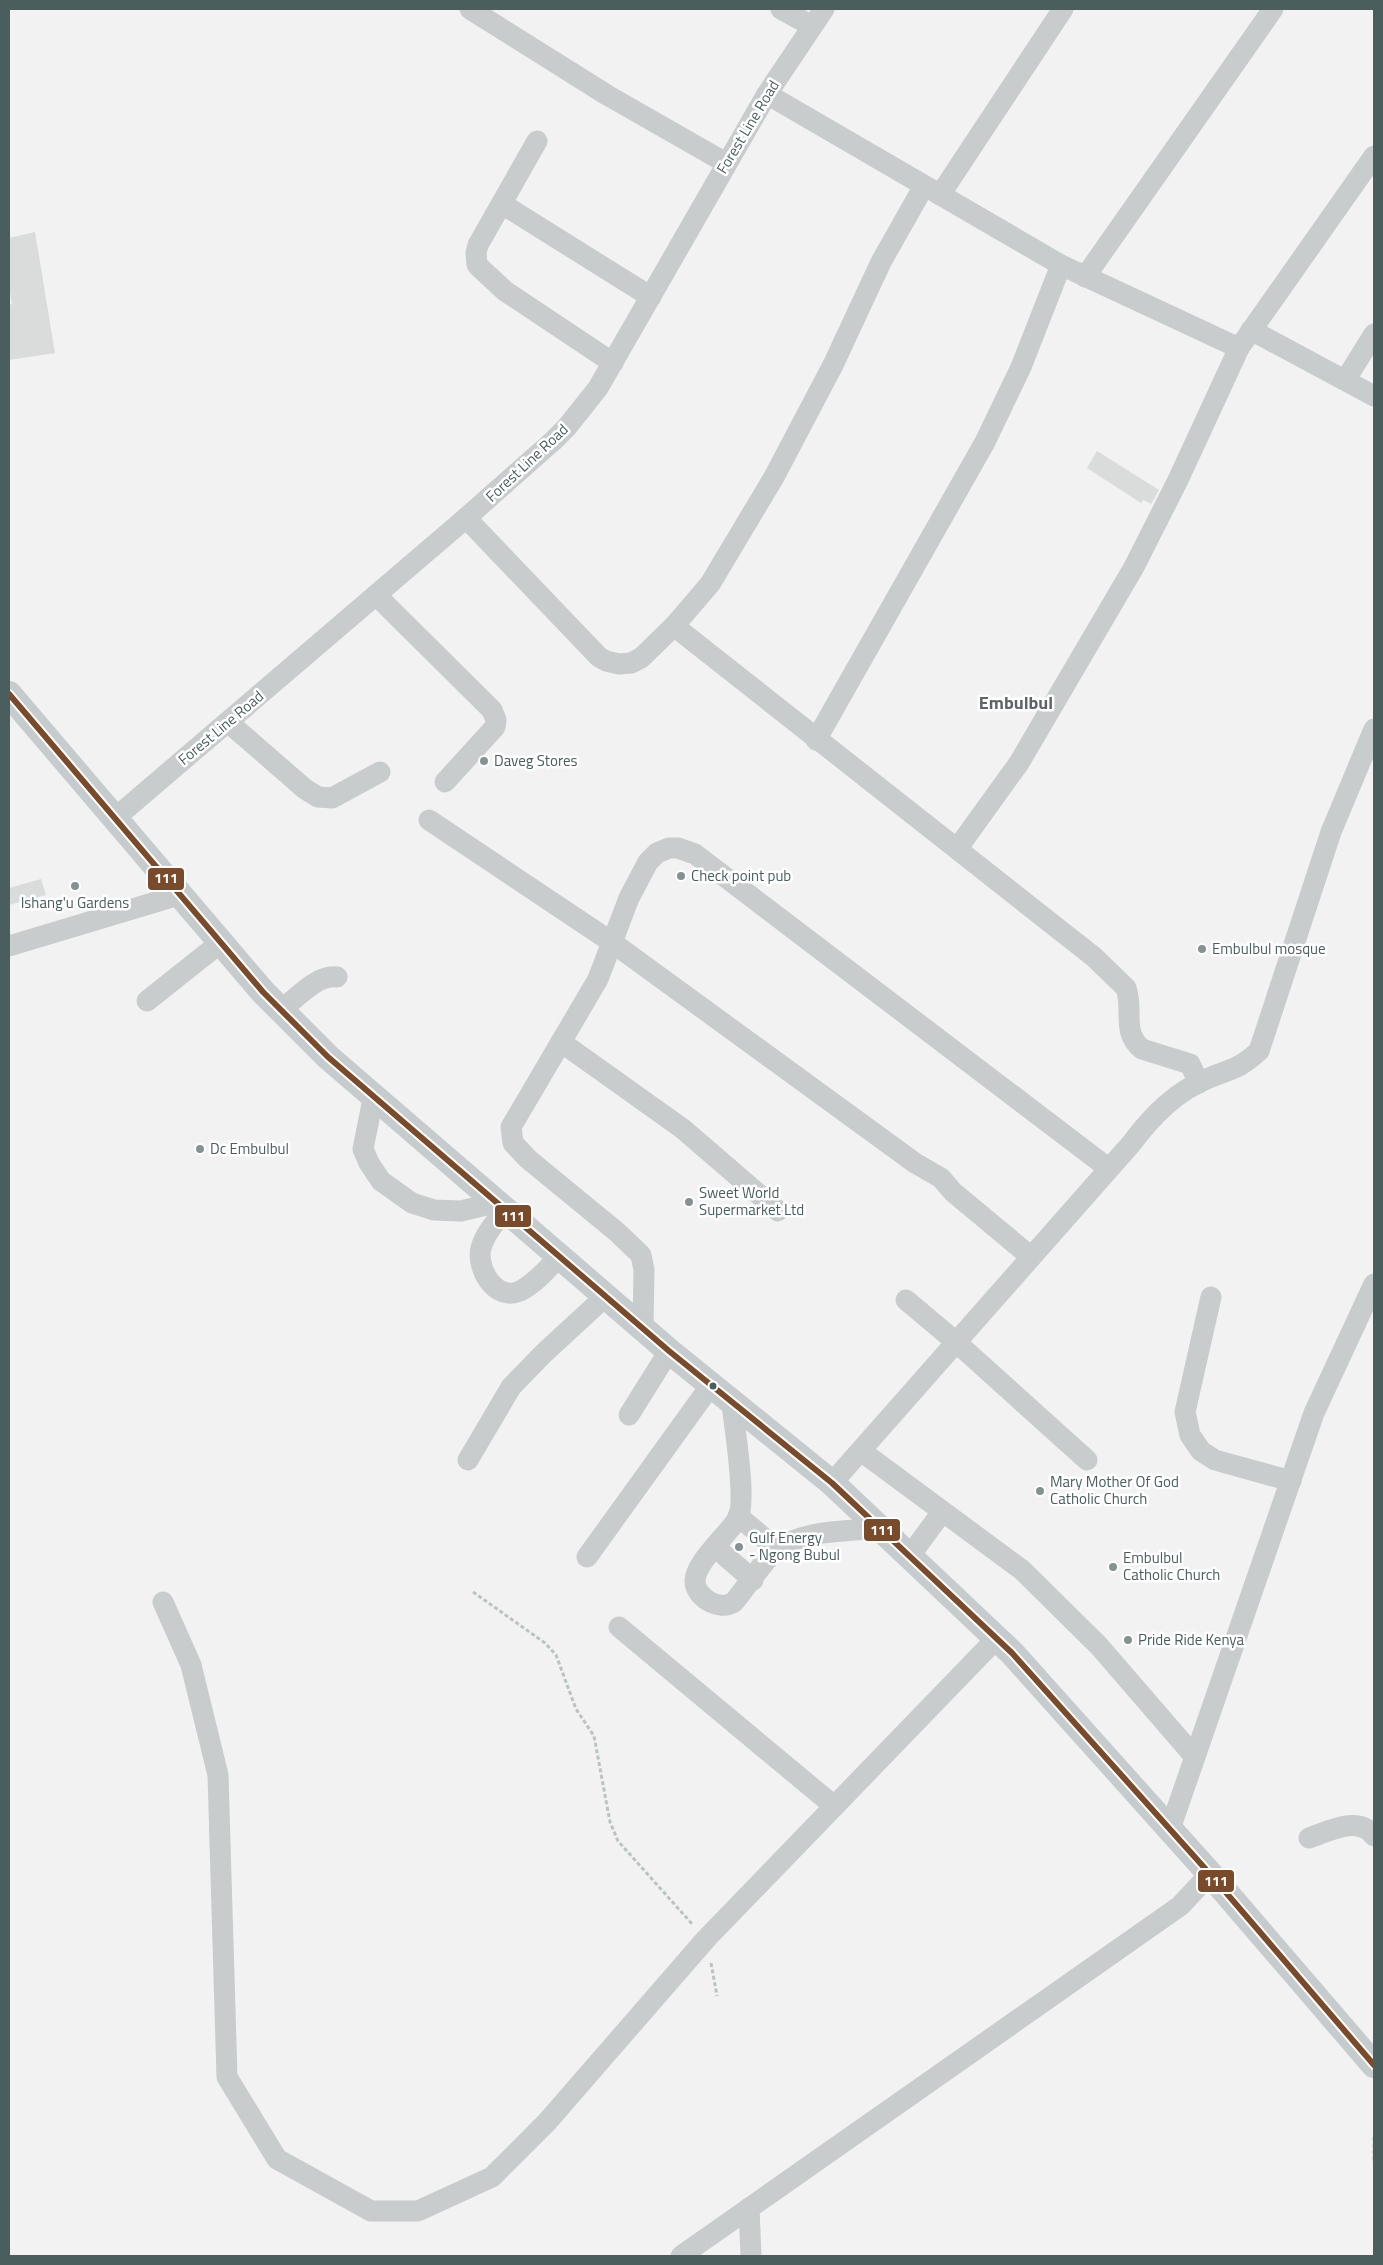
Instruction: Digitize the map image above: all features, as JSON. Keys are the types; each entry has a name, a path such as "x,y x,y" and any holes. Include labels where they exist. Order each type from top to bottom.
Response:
{"main road":[{"path":"9,694 220,943 280,1010 328,1057 374,1094 561,1255 669,1351 832,1483 1012,1653 1210,1874 1374,2065"}],"street":[{"path":"470,9 607,95 726,163"},
{"path":"781,9 818,17"},
{"path":"466,518 594,652 606,661 625,664 641,658 674,626 710,584 774,477 836,360 881,262 1063,9"},
{"path":"1085,277 1273,9"},
{"name":"Forest Line Road","path":"114,819 466,518 568,427 598,388 726,163 767,94 818,17"},
{"path":"767,94 1061,265 1239,348"},
{"path":"537,142 478,246 476,258 480,270 505,291 613,363"},
{"path":"957,849 1019,764 1134,567 1178,480 1239,348 1374,156"},
{"path":"502,204 651,296"},
{"path":"816,740 985,442 1021,368 1061,265"},
{"path":"1251,330 1319,368 1346,379 1374,396"},
{"path":"1346,379 1374,334"},
{"path":"376,595 495,715 495,727 445,782"},
{"path":"674,626 816,740 1094,957 1126,988 1128,1025 1137,1044 1142,1049 1190,1064 1199,1082"},
{"path":"228,722 305,789 318,797 332,798 380,772"},
{"path":"832,1483 1150,1119 1176,1097 1199,1082 1245,1064 1259,1051 1325,849 1374,729"},
{"path":"429,820 613,942 915,1163 941,1178 953,1192 1030,1256"},
{"path":"643,1326 644,1270 641,1255 617,1232 528,1159 513,1143 511,1127 598,979 629,898 653,856 661,850 678,848 695,854 1108,1168"},
{"path":"9,946 179,895"},
{"path":"147,1001 220,943"},
{"path":"280,1010 318,981 329,975 337,977"},
{"path":"561,1042 683,1129 778,1210"},
{"path":"374,1094 363,1149 368,1163 381,1181 412,1203 434,1210 461,1212 503,1205"},
{"path":"503,1205 481,1248 481,1266 488,1280 499,1290 510,1293 520,1291 561,1255"},
{"path":"468,1460 511,1387 544,1353 607,1295"},
{"path":"1170,1829 1314,1413 1372,1296"},
{"path":"1211,1297 1185,1412 1190,1435 1201,1451 1215,1460 1291,1481"},
{"path":"906,1300 956,1342 1086,1460"},
{"path":"629,1415 669,1351"},
{"path":"587,1557 711,1386"},
{"path":"732,1403 741,1490 738,1516 699,1569 695,1580 697,1590 716,1606 727,1608 753,1580 777,1549 792,1541 812,1535 880,1528"},
{"path":"861,1451 1022,1570 1066,1611 1099,1646 1194,1756"},
{"path":"909,1557 942,1512"},
{"path":"738,1516 777,1549"},
{"path":"715,1547 753,1580"},
{"path":"163,1602 191,1664 218,1774 227,2077 277,2158 292,2169 371,2211 418,2211 492,2177 547,2122 706,1939 996,1639"},
{"path":"619,1627 834,1806"},
{"path":"1309,1838 1342,1826 1358,1825 1370,1830 1374,1836"},
{"path":"681,2256 1180,1906 1210,1874"},
{"path":"749,2208 751,2256"}],"path":[{"path":"474,1592 545,1643 556,1655 576,1709 594,1736 610,1822 618,1841 706,1939 717,1996"},
{"path":"1374,2137 1374,2164"}],"building":[{"path":"35,232 55,353 9,360 9,305 12,304 9,286 9,238"},
{"path":"1097,451 1159,490 1151,504 1143,500 1141,503 1087,468"},
{"path":"41,879 46,895 9,905 9,888"}],"transit line":[{"name":"111","path":"9,694 263,992 328,1057 669,1351 832,1483 1012,1653 1210,1874 1374,2065"}],"place":[{"name":"Daveg Stores","path":"484,761"},
{"name":"Check point pub","path":"681,876"},
{"name":"Ishang'u Gardens","path":"75,886"},
{"name":"Embulbul mosque","path":"1202,949"},
{"name":"Dc Embulbul","path":"200,1149"},
{"name":"Sweet World Supermarket Ltd","path":"689,1202"},
{"name":"Mary Mother Of God Catholic Church","path":"1040,1491"},
{"name":"Gulf Energy - Ngong Bubul","path":"739,1547"},
{"name":"Embulbul Catholic Church","path":"1113,1567"},
{"name":"Pride Ride Kenya","path":"1128,1640"}],"district":[{"name":"Embulbul","path":"1016,703"}]}
